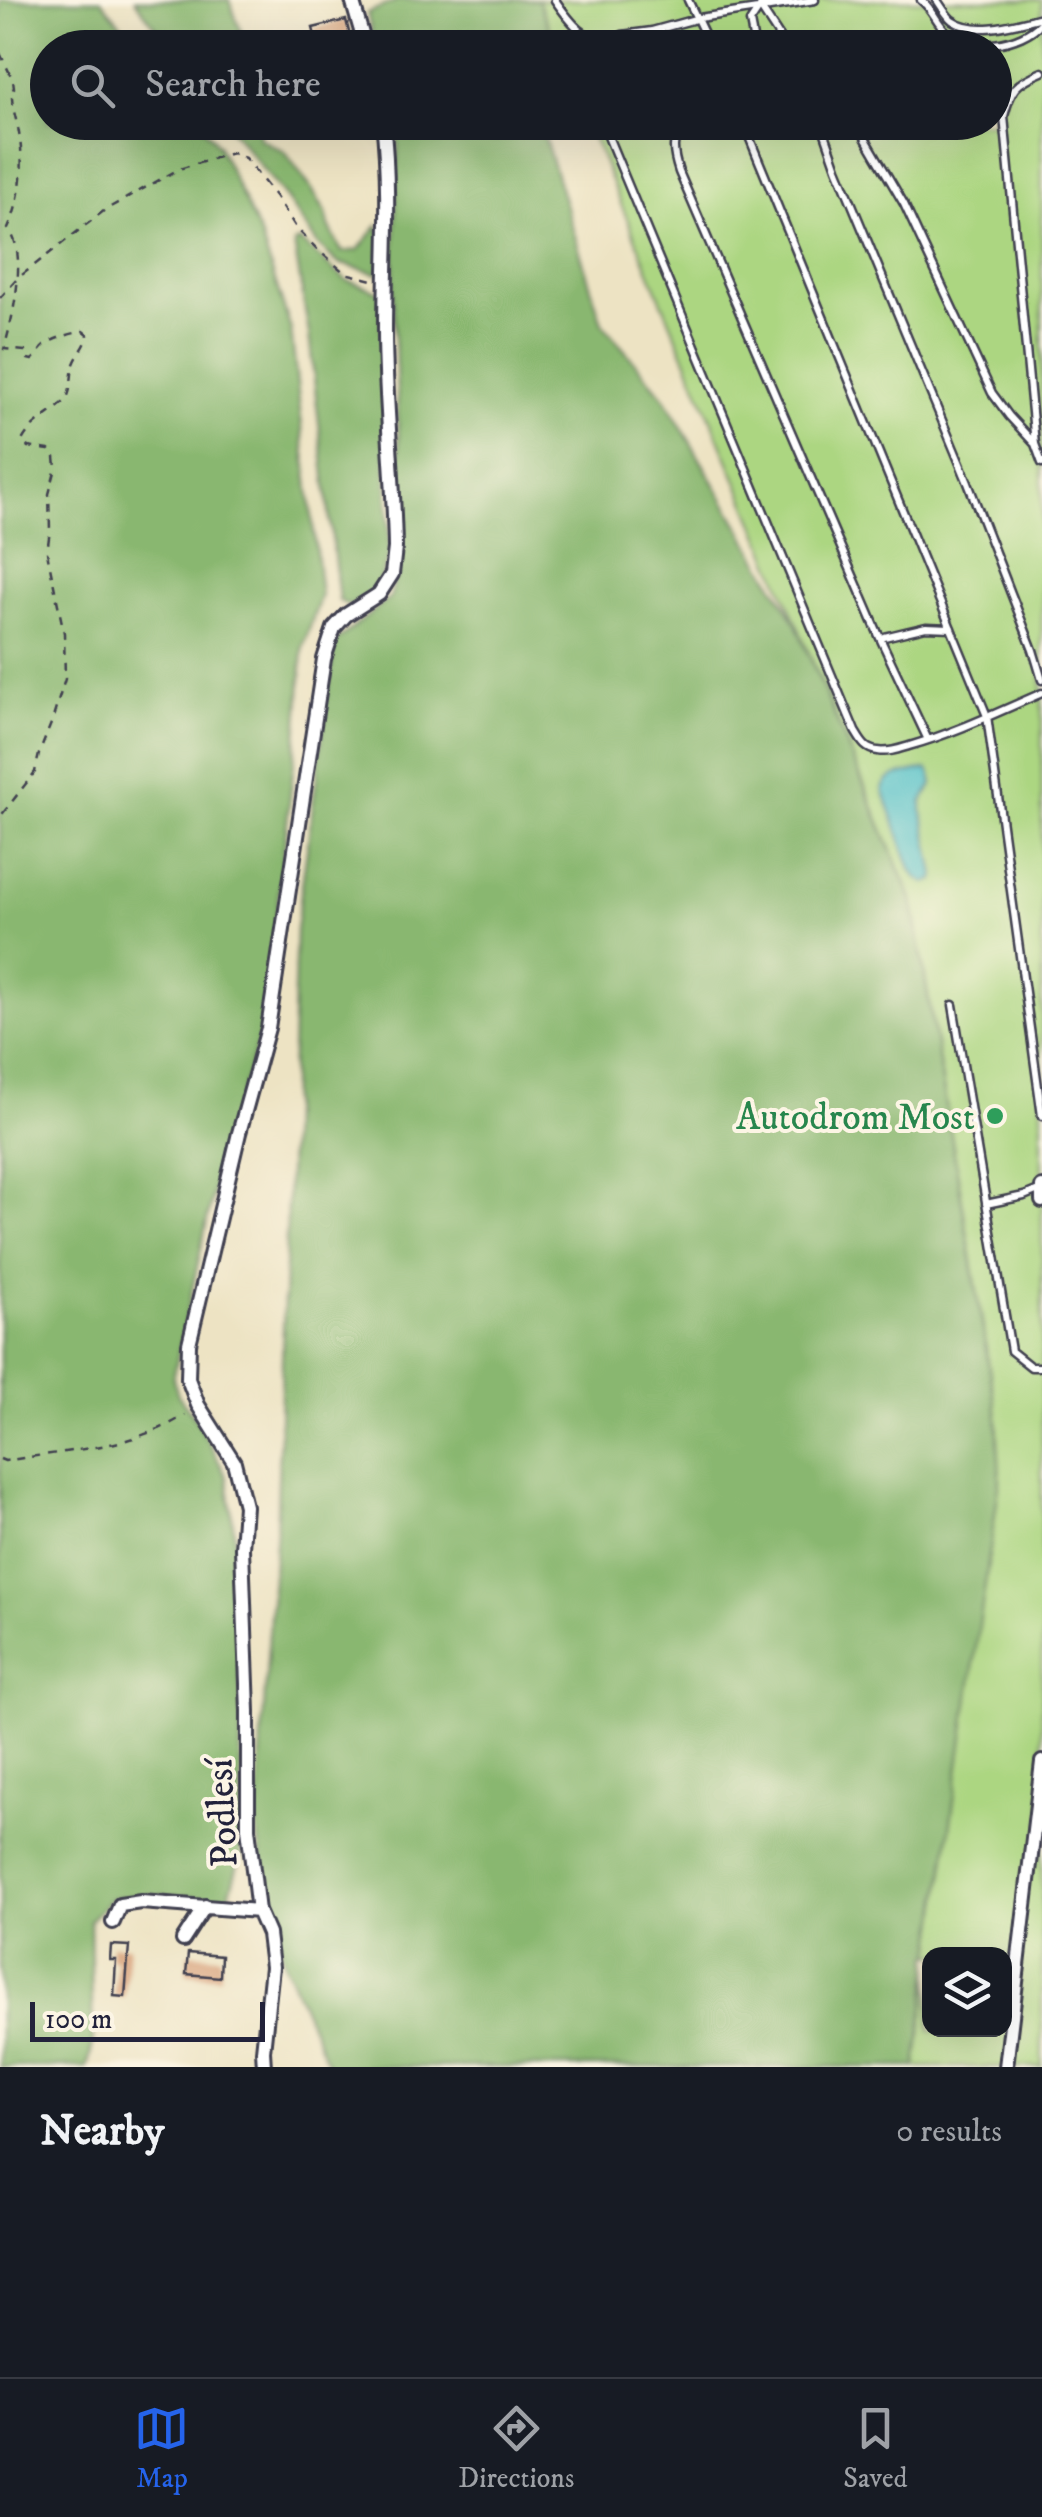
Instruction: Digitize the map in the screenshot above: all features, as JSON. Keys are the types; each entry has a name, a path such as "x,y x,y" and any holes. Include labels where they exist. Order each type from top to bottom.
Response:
{"street":[{"path":"352,0 361,30"},
{"path":"198,1405 188,1379 189,1344 268,1028 324,658 334,628 379,594 392,574 395,530 385,332 385,140"},
{"path":"1042,1188 1042,1201"},
{"name":"Podlesí","path":"198,1405 234,1462 244,1506 248,1828 258,1911 268,1934 272,1966 264,2067"},
{"path":"1006,2067 1038,1834 1042,1762"},
{"path":"113,1922 120,1905 141,1902 258,1911"},
{"path":"183,1940 205,1906"}],"lane":[{"path":"555,0 578,30"},
{"path":"688,0 703,30"},
{"path":"656,30 774,0"},
{"path":"761,4 816,0"},
{"path":"921,0 946,30"},
{"path":"937,0 952,20 970,26 997,28 1042,20"},
{"path":"752,30 750,22 761,4"},
{"path":"761,4 776,30"},
{"path":"1012,39 1034,30 1042,20"},
{"path":"1012,91 1022,80 1042,72"},
{"path":"609,140 864,746 892,751 1042,693"},
{"path":"675,140 673,152 679,172 880,638 928,740"},
{"path":"751,140 987,716 1042,1116"},
{"path":"828,140 968,483 1042,680"},
{"path":"867,140 904,204 992,392 1035,444"},
{"path":"1006,140 1035,444 1042,463"},
{"path":"880,638 926,627 951,628"},
{"path":"952,1004 1011,1351 1031,1366 1042,1368"},
{"path":"986,1204 1042,1188"}],"path":[{"path":"0,53 13,80 11,96 22,160 16,209 8,229 16,248 18,278 4,350 25,351 32,360 44,346 57,340 83,331 88,335 73,367 64,403 28,428 22,441 28,447 49,450 56,468 49,494 47,552 64,633 64,679 35,772 0,817"},
{"path":"0,298 18,278 105,210 180,169 232,153 245,158 296,230 332,262 346,273 387,284"},
{"path":"0,1459 93,1447 153,1433 198,1405"}],"green space":[{"path":"0,0 101,0 125,30 30,30 30,140 214,140 218,145 261,237 291,330 321,595 303,647 298,728 264,1023 221,1156 173,1379 178,1395 198,1422 227,1477 235,1539 241,1696 241,1855 228,1899 150,1894 112,1898 90,1920 93,2044 87,2067 0,2067"},
{"path":"135,0 229,0 240,30 157,30"},
{"path":"398,0 538,0 550,30 371,30 367,13"},
{"name":"Autodrom Most","path":"537,0 1042,0 1042,2067 914,2067 922,2009 922,2037 1012,2037 1012,1947 931,1947 1000,1480 984,1333 912,899 594,140 1012,140 1012,30 549,30"},
{"path":"240,140 263,140 285,152 326,213 342,252 358,250 378,225 378,274 338,263 318,245"},
{"path":"397,140 545,140 602,323 664,397 795,622 912,899 997,1415 1000,1480 933,1947 922,1947 922,2023 916,2067 329,2067 285,1966 268,1900 256,1826 277,1513 296,929 335,642 390,598 403,546 393,293"},
{"path":"300,241 346,280 380,292 390,552 377,589 350,606 339,601 309,334 294,243"}],"water":[{"path":"928,770 933,784 922,802 935,875 934,880 926,883 911,869 883,790 892,777"}],"building":[{"path":"346,20 348,30 314,30"},
{"path":"111,1945 129,1946 125,1997 114,1996 116,1960 110,1960"},
{"path":"188,1953 221,1956 220,1977 186,1974"}],"place":[{"name":"Autodrom Most","path":"995,1116"}]}
